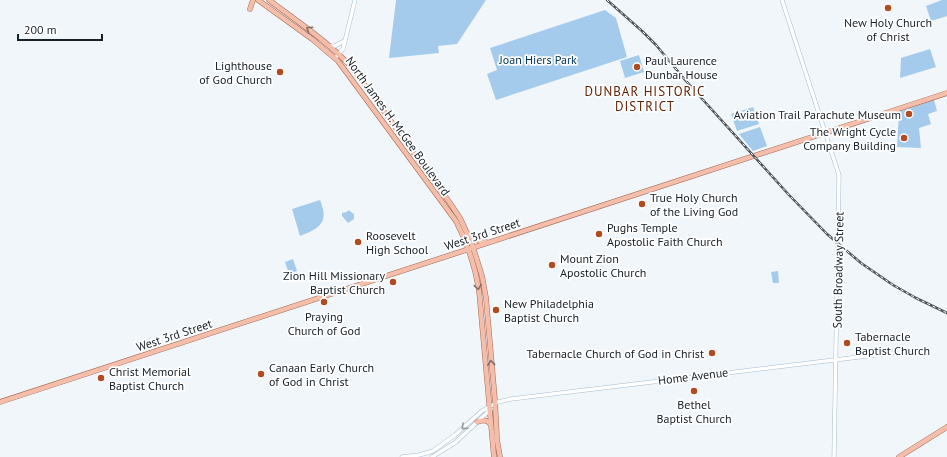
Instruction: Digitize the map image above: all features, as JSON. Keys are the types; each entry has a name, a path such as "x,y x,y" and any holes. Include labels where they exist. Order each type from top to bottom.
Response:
{"main road":[{"path":"250,9 253,0"},
{"name":"North James H. McGee Boulevard","path":"258,0 312,39 336,59 363,93 456,221 468,249 479,290 494,457"},
{"name":"North James H. McGee Boulevard","path":"269,0 330,46 354,70 450,203 469,236 474,247 485,295 497,440 500,457"},
{"name":"West 3rd Street","path":"0,402 947,93"},
{"path":"469,236 475,240 489,242"},
{"path":"477,422 485,420 491,425"},
{"path":"899,457 947,427"}],"street":[{"path":"336,59 345,41 355,0"},
{"name":"South Broadway Street","path":"782,0 826,132 839,177 834,457"},
{"path":"330,46 341,44 345,41"},
{"name":"Home Avenue","path":"495,404 516,398 892,353"},
{"path":"432,457 456,442 495,404"},
{"path":"402,457 420,455 433,451 447,442 482,411 490,409"}],"green space":[{"path":"396,0 486,0 457,44 438,46 439,53 389,58"},
{"path":"942,0 947,0 947,16 931,21 926,6"},
{"name":"Joan Hiers Park","path":"605,10 616,18 627,57 496,100 487,74 497,70 490,48"},
{"path":"930,49 936,67 900,78 901,58"},
{"path":"639,55 644,72 625,78 620,61"},
{"path":"934,100 937,111 928,114 931,124 919,128 921,148 897,147 899,112"},
{"path":"753,107 759,124 737,131 731,114"},
{"path":"760,127 767,146 753,151 739,134"},
{"path":"320,200 324,214 321,223 318,227 300,236 292,209"},
{"path":"348,210 354,214 354,219 348,223 342,216 342,213 347,212"},
{"path":"293,259 297,271 289,274 285,262"},
{"path":"778,271 779,283 773,283 771,272"}],"railway":[{"path":"607,0 656,45 686,81 789,195 827,234 861,263 893,285 947,313"}],"place":[{"name":"New Holy Church of Christ","path":"888,8"},
{"name":"Paul Laurence Dunbar House","path":"637,67"},
{"name":"Lighthouse of God Church","path":"280,72"},
{"name":"Aviation Trail Parachute Museum","path":"909,114"},
{"name":"The Wright Cycle Company Building","path":"904,138"},
{"name":"True Holy Church of the Living God","path":"642,204"},
{"name":"Pughs Temple Apostolic Faith Church","path":"599,234"},
{"name":"Roosevelt High School","path":"358,242"},
{"name":"Mount Zion Apostolic Church","path":"552,265"},
{"name":"Zion Hill Missionary Baptist Church","path":"393,282"},
{"name":"Praying Church of God","path":"324,302"},
{"name":"New Philadelphia Baptist Church","path":"496,310"},
{"name":"Tabernacle Baptist Church","path":"847,343"},
{"name":"Tabernacle Church of God in Christ","path":"712,353"},
{"name":"Canaan Early Church of God in Christ","path":"261,374"},
{"name":"Christ Memorial Baptist Church","path":"101,378"},
{"name":"Bethel Baptist Church","path":"694,391"}],"district":[{"name":"DUNBAR HISTORIC DISTRICT","path":"645,98"}]}
